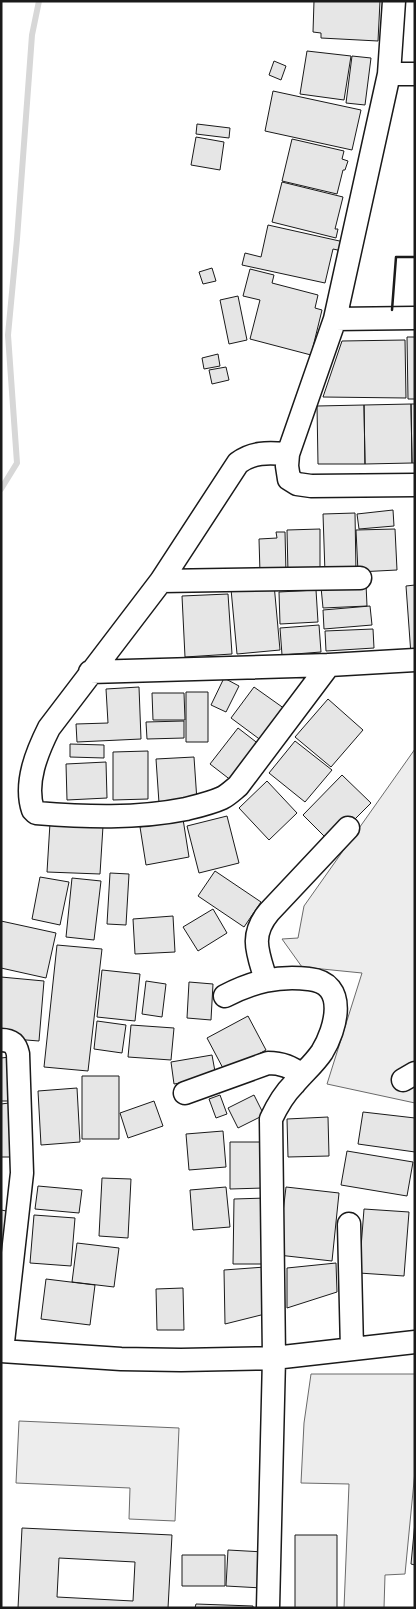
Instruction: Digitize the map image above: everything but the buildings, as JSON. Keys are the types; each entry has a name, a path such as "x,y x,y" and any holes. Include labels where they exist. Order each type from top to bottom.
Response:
{"street":[{"path":"394,1 389,74 335,319 288,454 287,466 289,479 296,484 311,486 415,485"},
{"path":"389,74 415,74"},
{"path":"335,319 415,318"},
{"path":"288,454 257,453 238,463 161,581 113,646 90,672 48,728 39,748 33,770 30,788 32,807 36,813 78,817 110,817 181,810 223,797 238,786 329,665"},
{"path":"161,581 360,578"},
{"path":"90,672 329,665 415,660"},
{"path":"266,980 256,943 259,927 263,919 348,828"},
{"path":"224,996 239,988 266,980 280,978 316,980 328,987 333,995 336,1012 329,1039 321,1054 284,1095 271,1119 274,1358 268,1608"},
{"path":"1,1040 11,1041 15,1045 18,1054 22,1173 2,1351 161,1360 274,1358 415,1342"},
{"path":"185,1093 268,1063 284,1064 302,1075"},
{"path":"349,1224 352,1349"}],"shaded area":[{"path":"415,749 415,1103 327,1084 362,973 302,967 282,939 298,938 304,906"},
{"path":"311,1374 415,1374 415,1471 405,1574 385,1575 384,1608 344,1608 349,1484 301,1483 304,1423"},
{"path":"19,1421 179,1428 175,1521 129,1519 130,1488 16,1483"}],"waterway":[{"path":"1,489 17,463 8,335 32,35 39,1"}],"wall":[{"path":"392,310 396,257 415,257"}]}
